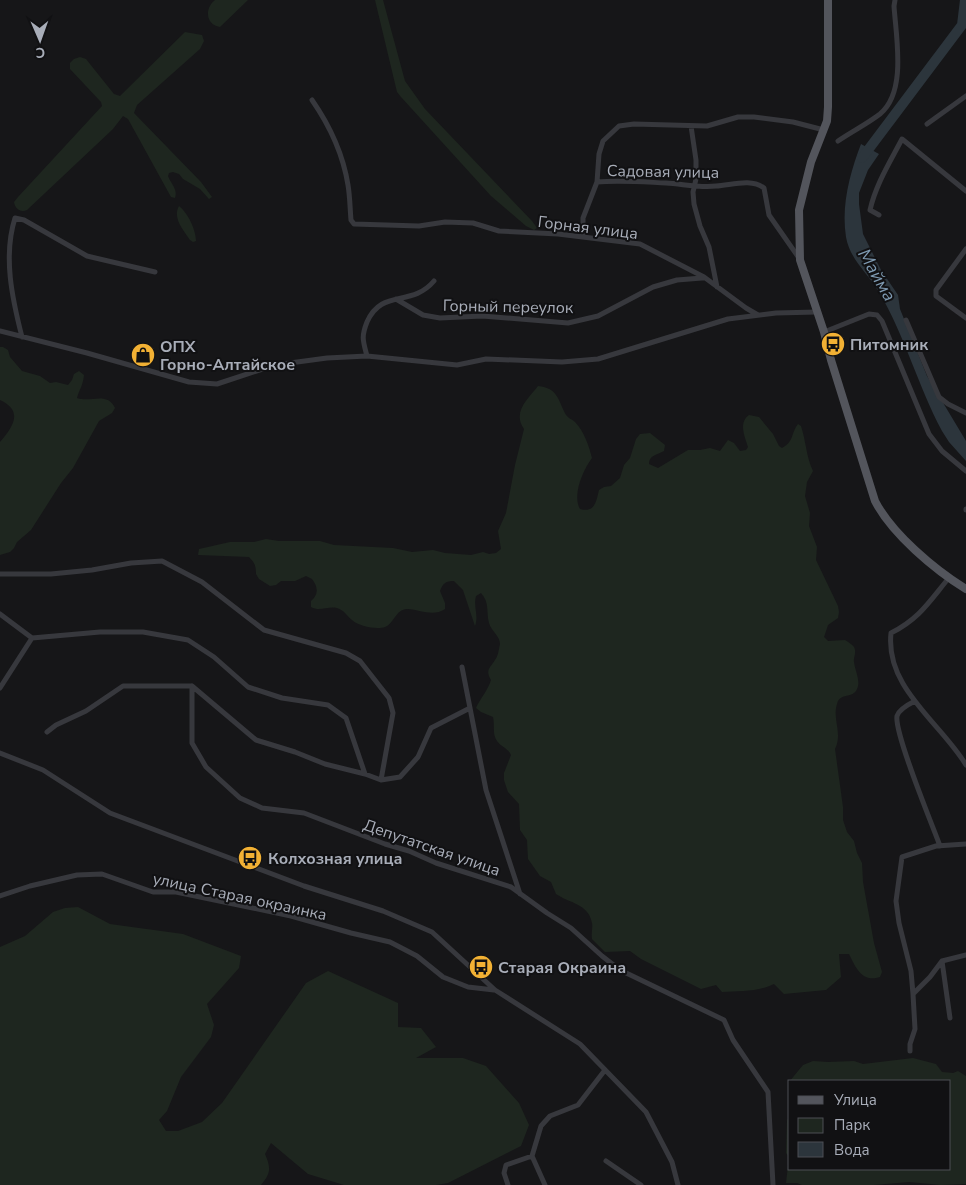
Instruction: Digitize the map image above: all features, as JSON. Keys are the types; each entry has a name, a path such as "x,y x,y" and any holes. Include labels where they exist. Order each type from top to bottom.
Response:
{"main road":[{"path":"828,0 828,107 824,130 811,162 799,210 800,260 878,506 889,522 931,566 948,579 966,589"}],"street":[{"path":"838,141 882,113 893,95 899,74 895,0"},
{"path":"927,124 966,96"},
{"name":"Горная улица","path":"312,100 323,116 344,164 349,188 351,220 354,224 418,226 445,222 467,223 499,231 583,236 640,244 704,277 758,315"},
{"path":"583,236 584,218 597,182 599,154 603,141 619,126 634,124 707,126 738,118 754,117 792,122 824,130"},
{"path":"691,126 696,160 693,192 697,215 709,247 717,286"},
{"path":"879,215 870,210 872,198 902,139 966,191"},
{"name":"Садовая улица","path":"597,182 667,183 694,187 752,182 759,184 764,188 769,215 800,260"},
{"path":"22,337 14,306 9,265 10,234 15,218 24,220 87,256 155,272"},
{"path":"966,249 936,290 936,296 966,318"},
{"name":"Горный переулок","path":"396,300 423,315 440,318 482,316 568,322 598,316 653,287 677,280 704,277"},
{"path":"367,356 362,337 372,312 379,305 388,301 419,294 429,288 434,281"},
{"path":"0,331 182,380 217,384 275,365 326,358 367,356 457,365 486,359 562,362 598,359 728,319 758,315 816,312"},
{"path":"824,332 869,314 877,315 884,327 929,434 942,451 966,471"},
{"path":"906,320 940,397 948,404 966,413"},
{"path":"0,574 51,574 92,570 130,563 162,561 202,582 264,630 346,654 360,661 389,698 393,713 381,780"},
{"path":"948,579 923,611 905,626 891,633 890,641 900,680 915,701 958,751 966,765"},
{"path":"0,614 32,638 100,632 143,632 188,640 214,657 248,687 282,698 328,705 346,718 365,774"},
{"path":"0,688 32,638"},
{"path":"462,668 486,790 520,894"},
{"path":"46,732 86,711 124,686 192,686 256,740 325,764 381,780 400,777 418,757 431,728 470,708"},
{"name":"Депутатская улица","path":"192,686 192,743 206,766 240,798 262,808 304,814 408,851 436,863 511,887 547,914 571,928 620,970 724,1020 733,1040 768,1092 773,1185"},
{"path":"915,701 899,712 897,718 898,727 911,769 940,846"},
{"path":"958,751 966,751"},
{"path":"0,753 43,770 110,813 304,886 383,910 432,932 495,990 580,1044 606,1070 646,1112 672,1162 678,1185"},
{"path":"910,1052 910,1044 916,1029 911,971 899,923 896,901 902,857 940,846 966,844"},
{"name":"улица Старая окраинка","path":"0,896 30,886 77,876 102,874 153,892 176,892 291,916 390,942 417,956 443,977 468,987 495,990"},
{"path":"912,994 922,986 942,961 966,955"},
{"path":"942,961 950,1018"},
{"path":"545,1185 532,1156 541,1126 550,1116 578,1104 606,1070"},
{"path":"508,1185 504,1173 506,1166 532,1156"},
{"path":"606,1161 641,1185"}],"green space":[{"path":"215,0 248,0 220,27 215,26 208,16 209,8"},
{"path":"375,0 383,0 405,81 425,109 537,228 534,230 526,226 491,196 397,92"},
{"path":"185,32 202,35 204,41 200,49 137,105 134,113 201,182 212,197 209,199 200,189 183,179 179,174 173,172 169,173 168,176 176,192 175,198 171,197 128,119 123,116 113,129 27,210 21,211 17,208 14,202 18,197 102,106 101,102 70,69 70,63 80,57 86,59 114,94 120,96"},
{"path":"179,206 191,222 196,241 190,240 178,220 177,211"},
{"path":"0,347 8,350 10,357 22,371 40,376 50,383 56,382 68,385 74,374 79,371 84,375 77,398 108,400 115,408 112,413 99,421 73,468 61,483 31,530 17,542 10,552 0,555 0,442 12,425 14,414 7,404 0,400"},
{"path":"538,386 545,387 554,392 566,415 578,426 588,444 592,458 582,476 577,497 580,509 585,510 594,506 599,490 611,486 620,478 624,465 630,458 636,439 640,434 650,433 665,445 664,451 649,461 649,464 658,468 688,450 710,448 720,451 728,440 734,443 740,451 746,450 748,447 743,426 749,415 759,417 782,448 789,443 798,424 801,426 813,471 807,482 805,496 810,513 809,526 817,547 816,560 838,606 839,612 838,618 828,625 824,637 828,641 845,640 855,649 854,660 858,686 853,694 841,698 837,704 838,737 835,749 843,820 847,832 854,841 862,863 863,882 874,943 882,972 880,977 869,978 864,976 857,969 849,954 839,954 841,977 826,990 784,994 774,984 755,990 722,992 716,985 701,989 641,959 630,951 605,952 592,939 592,923 587,912 578,905 556,894 551,882 540,876 528,859 527,840 520,830 519,804 508,792 504,780 504,773 511,755 495,738 493,717 476,708 490,684 491,680 488,671 497,657 500,644 499,638 490,626 487,604 481,593 476,596 475,600 475,626 463,590 454,581 449,581 442,586 440,591 445,603 445,609 431,613 404,609 385,627 373,628 355,622 337,608 317,609 311,607 311,601 316,593 316,585 312,579 306,576 295,581 281,581 276,585 270,586 259,579 256,574 255,565 249,557 198,555 199,549 230,542 254,542 266,539 279,541 320,541 334,545 393,548 412,552 433,550 471,555 483,552 489,554 496,553 501,549 498,531 506,513 524,429 520,417 521,411"},
{"path":"78,907 110,924 183,934 241,956 239,968 207,1004 214,1025 211,1037 181,1077 167,1111 159,1120 166,1131 178,1131 202,1122 222,1103 306,983 328,971 398,1003 398,1027 421,1028 436,1047 416,1058 463,1058 486,1066 519,1103 529,1125 521,1146 448,1183 436,1185 344,1185 308,1174 271,1143 265,1154 269,1170 267,1177 261,1185 0,1185 0,947 25,936 53,912 65,908"},
{"path":"913,1058 936,1064 942,1072 953,1073 958,1071 966,1076 966,1184 941,1185 909,1182 874,1185 802,1185 786,1183 788,1166 788,1170 951,1170 951,1080 791,1080 803,1065 813,1061 854,1061 863,1064"},
{"path":"788,1118 788,1156 786,1153"}],"water":[{"path":"861,144 879,154 868,170 859,193 863,234 881,270 898,295 900,309 927,376 966,441 966,461 942,431 888,309 875,285 855,260 848,245 845,225 846,201 853,166"}],"waterway":[{"name":"Майма","path":"862,158 962,25 965,0"}],"place":[{"name":"Питомник","path":"833,344"},
{"name":"ОПХ Горно-Алтайское","path":"143,355"},
{"name":"Колхозная улица","path":"250,858"},
{"name":"Старая Окраина","path":"481,967"}]}
